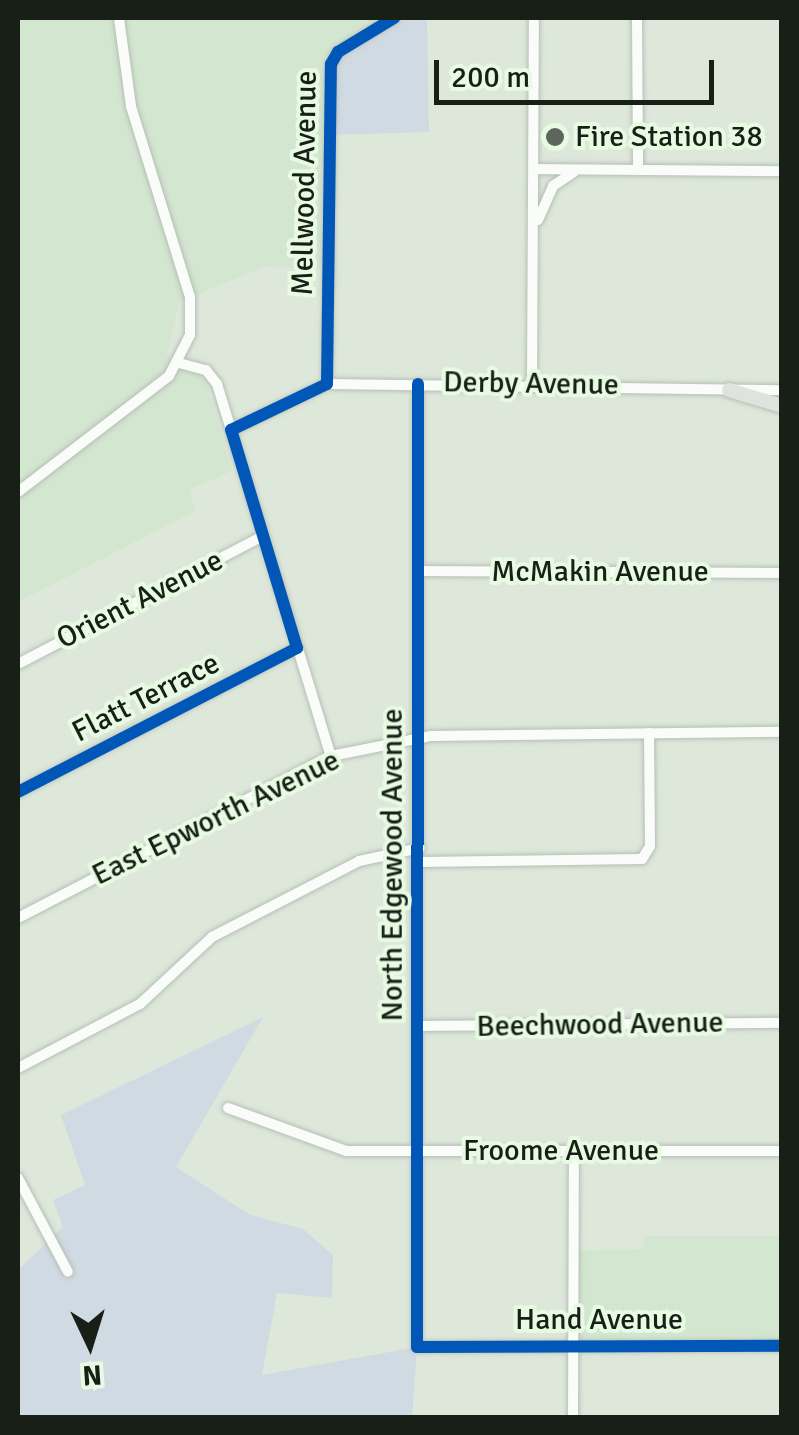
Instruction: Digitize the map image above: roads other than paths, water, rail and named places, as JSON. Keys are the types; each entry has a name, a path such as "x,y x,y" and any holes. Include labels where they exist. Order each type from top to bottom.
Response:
{"main road":[{"path":"729,390 782,406"}],"street":[{"path":"18,492 179,364 190,336 190,297 131,106 119,18"},
{"name":"Mellwood Avenue","path":"328,384 330,64 338,52 394,18"},
{"path":"532,384 534,18"},
{"path":"638,18 638,170"},
{"path":"534,230 553,186 590,169"},
{"path":"535,170 782,171"},
{"path":"179,364 209,372 231,430 330,756"},
{"name":"Derby Avenue","path":"231,430 328,384 782,390"},
{"name":"North Edgewood Avenue","path":"417,1347 418,384"},
{"name":"Orient Avenue","path":"18,664 263,536"},
{"name":"McMakin Avenue","path":"418,571 782,573"},
{"name":"Flatt Terrace","path":"18,792 298,648"},
{"name":"East Epworth Avenue","path":"18,918 330,756 419,737 782,732"},
{"path":"420,862 642,859 650,846 648,733"},
{"path":"18,1068 140,1004 212,937 359,861 420,848"},
{"name":"Beechwood Avenue","path":"419,1026 782,1023"},
{"name":"Froome Avenue","path":"228,1108 346,1151 782,1151"},
{"path":"573,1418 574,1150"},
{"path":"18,1178 68,1272"},
{"name":"Hand Avenue","path":"417,1347 782,1346"}],"place":[{"name":"Fire Station 38","path":"555,137"}]}
